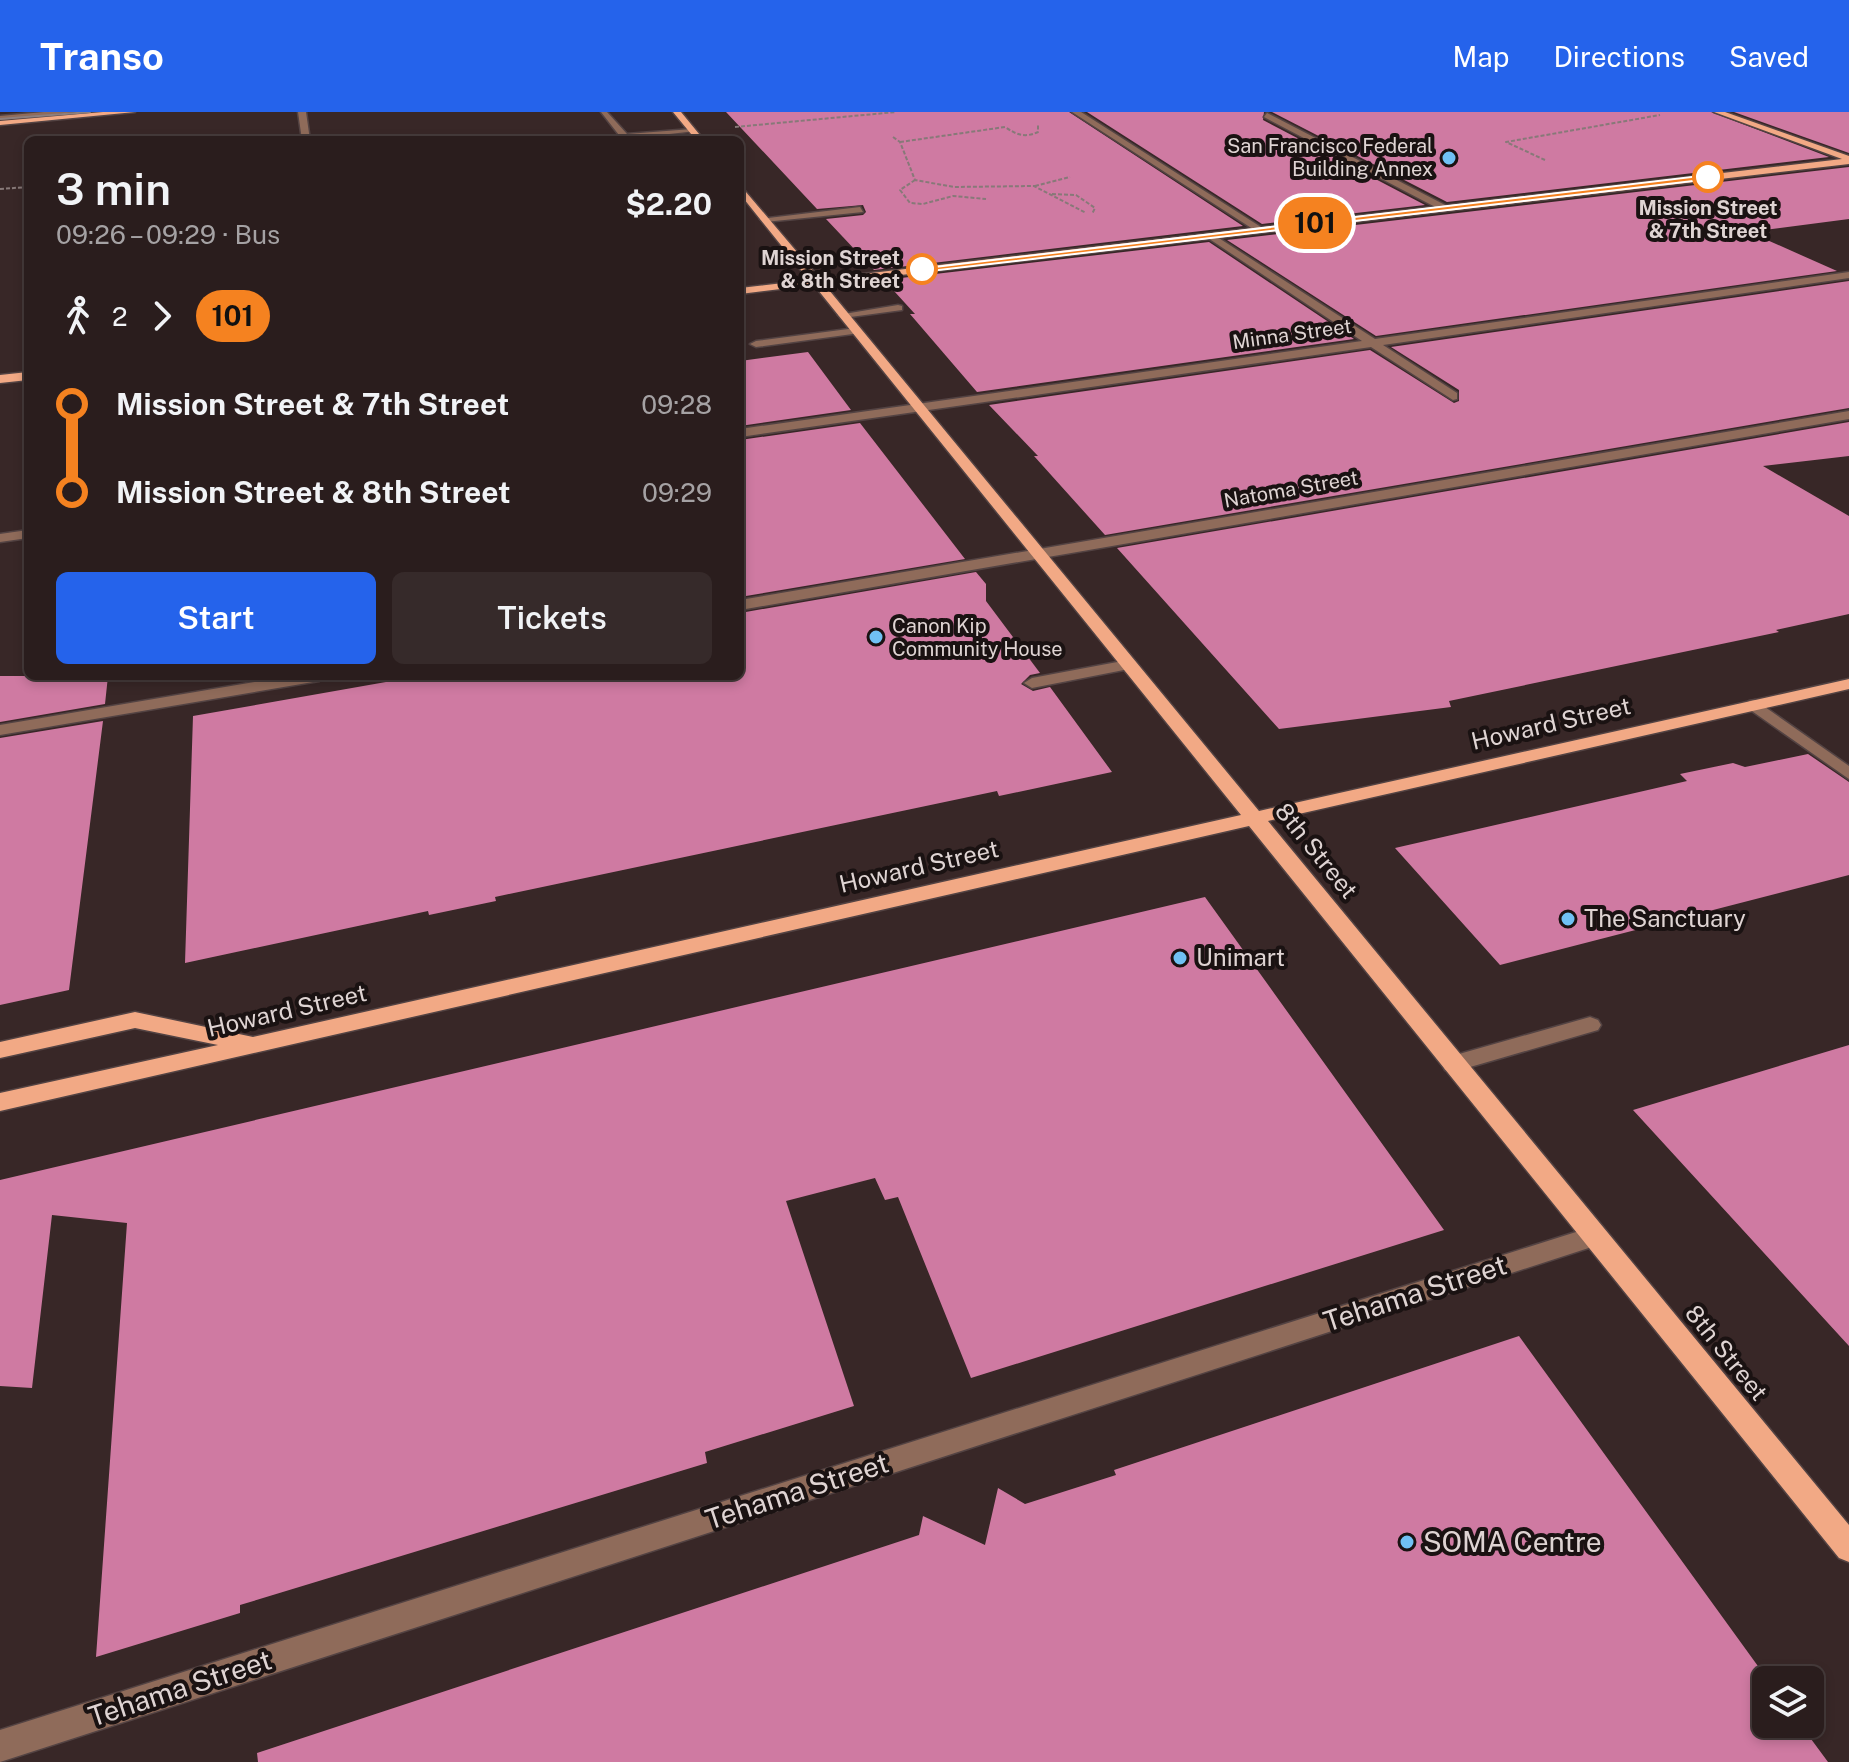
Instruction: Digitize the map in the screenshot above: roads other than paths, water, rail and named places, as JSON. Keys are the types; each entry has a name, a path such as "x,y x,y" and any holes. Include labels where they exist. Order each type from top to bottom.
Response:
{"main road":[{"path":"0,120 131,112"},
{"path":"677,112 696,136"},
{"path":"1718,112 1849,160"},
{"path":"744,291 1849,160"},
{"name":"8th Street","path":"744,193 1849,1548"},
{"path":"0,379 24,376"},
{"name":"Howard Street","path":"0,1102 1849,684"},
{"path":"0,1050 135,1020 256,1044"}],"street":[{"path":"0,120 72,112"},
{"path":"302,112 305,136"},
{"path":"1076,112 1259,229"},
{"path":"604,113 624,136"},
{"path":"1267,115 1444,208"},
{"path":"1076,127 1095,125"},
{"path":"636,136 692,131"},
{"path":"765,219 860,210"},
{"path":"1211,236 1453,396"},
{"name":"Minna Street","path":"744,432 1849,275"},
{"path":"843,315 898,308"},
{"path":"756,344 856,331"},
{"path":"1449,332 1464,341"},
{"name":"Natoma Street","path":"744,604 1849,415"},
{"path":"0,538 24,535"},
{"path":"1032,683 1128,665"},
{"path":"0,730 295,680"},
{"path":"1755,705 1849,774"},
{"path":"1453,1064 1590,1025"},
{"name":"Tehama Street","path":"0,1746 1595,1236"}],"tram line":[{"path":"0,119 90,112"}],"place":[{"name":"San Francisco Federal Building Annex","path":"1449,158"},
{"name":"Mission Street & 7th Street","path":"1708,177"},
{"name":"Mission Street & 8th Street","path":"922,269"},
{"name":"Canon Kip Community House","path":"876,637"},
{"name":"The Sanctuary","path":"1568,919"},
{"name":"Unimart","path":"1180,958"},
{"name":"SOMA Centre","path":"1407,1542"}]}
